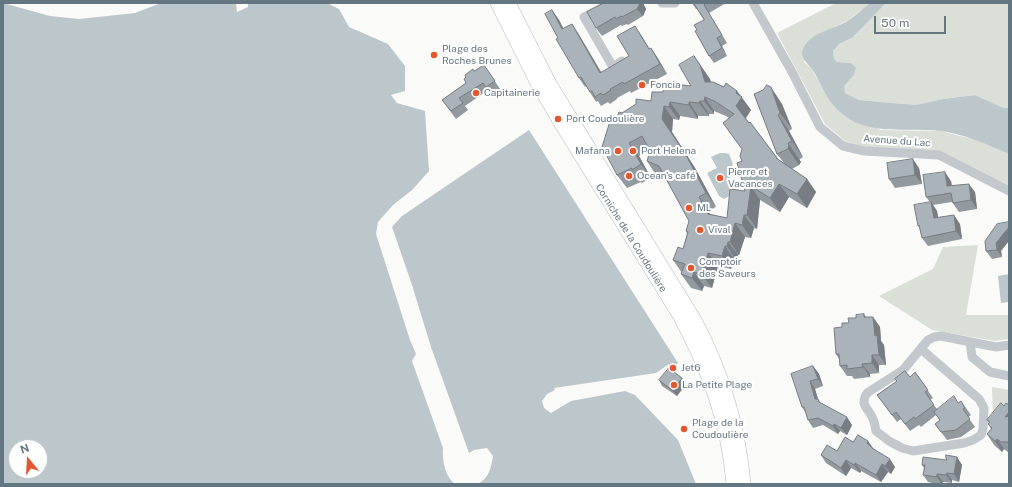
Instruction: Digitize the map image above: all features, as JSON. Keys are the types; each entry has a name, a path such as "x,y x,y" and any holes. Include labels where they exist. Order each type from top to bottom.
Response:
{"main road":[{"name":"Corniche de la Coudoulière","path":"497,3 536,81 558,119 679,315 696,346 710,379 720,409 730,459 733,484"},
{"name":"Corniche de la Coudoulière","path":"509,3 550,84 679,295 706,342 720,375 729,403 737,433 744,484"}],"street":[{"path":"612,3 584,17 613,67 623,61"},
{"path":"662,3 675,3"},
{"name":"Avenue du Lac","path":"753,3 820,127 843,146 864,150 938,155 1009,191"},
{"path":"921,348 980,399 984,408 983,429 981,435 977,438 964,443 913,451 902,448 889,441 876,431 874,420 865,406 864,398 868,393 903,370 921,348 928,340 941,336 996,347 1009,345"},
{"path":"970,342 972,357 990,372 1009,376"}],"shaded area":[{"path":"3,3 50,16 79,19 135,13 161,3 236,3 237,12 248,7 248,3 327,3 339,9 349,27 388,44 405,66 405,91 391,95 397,103 425,111 429,171 412,190 393,205 378,222 376,234 410,340 416,354 412,361 443,448 445,468 449,477 455,484 3,484"},
{"path":"836,3 870,3 847,21 812,38 804,62 811,68 831,102 880,130 941,131 976,140 1009,154 1009,188 951,159 868,148 845,141 825,124 777,33"},
{"path":"870,3 886,3 852,38 839,44 833,51 834,59 837,62 851,63 856,68 853,76 844,86 845,93 859,100 916,105 943,99 975,95 1004,108 1009,108 1009,154 957,134 925,130 881,129 854,121 841,113 830,101 814,72 804,59 802,52 809,40 824,31 846,22"},
{"path":"886,3 1009,3 1009,108 1004,108 975,95 943,99 916,105 859,100 845,93 843,86 853,76 851,63 837,62 834,59 833,51 839,44 852,38"},
{"path":"529,130 678,363 672,367 669,364 656,373 554,388 555,390 547,394 542,401 544,408 551,413 571,401 625,391 635,395 678,440 696,484 478,484 487,476 493,456 487,448 474,450 469,453 431,347 392,227 402,216"},
{"name":"Pierre et Vacances","path":"720,153 729,154 733,164 729,173 734,191 733,194 724,199 719,196 707,173 717,168 711,157"},
{"path":"978,245 966,315 1009,315 1009,339 995,341 932,330 879,296 933,269 943,247"},
{"path":"1009,274 1009,302 1001,303 998,276"},
{"path":"992,387 1009,390 1009,409 993,420"}],"building":[{"path":"604,3 640,3 637,9 622,17 621,16 616,19 615,17 596,28 587,12"},
{"path":"694,3 707,3 704,5 722,35 717,38 722,48 709,56 695,31 697,30 694,25 704,20"},
{"path":"552,10 562,29 572,24 600,73 629,56 617,36 635,26 649,49 651,48 660,64 624,84 623,82 610,89 611,90 603,95 601,93 595,97 592,91 590,92 581,77 579,78 556,39 558,38 545,14"},
{"path":"694,56 700,65 705,82 713,82 724,87 726,83 737,91 736,93 742,97 736,106 749,123 750,122 776,158 807,179 797,194 779,184 770,198 751,186 747,215 744,215 742,225 735,223 730,242 728,242 727,246 725,246 722,256 708,253 702,275 694,272 692,278 681,274 685,264 673,260 678,247 683,249 688,232 686,231 689,221 659,166 647,161 650,151 642,136 629,143 641,164 632,170 632,168 617,175 602,147 611,118 616,120 619,112 622,113 636,104 636,99 651,101 652,92 663,92 664,85 667,86 667,83 691,86 679,65","holes":["705,97 716,102 734,114 723,123 742,149 740,156 742,161 737,163 745,191 730,189 727,218 708,214 699,197 706,193 686,155 662,119 664,106 669,107 670,102 689,105 689,102 699,103 700,101 704,101"]},
{"path":"484,65 495,81 486,87 483,83 459,98 463,103 451,111 442,100 466,83 464,79 466,77 465,75 473,69 474,71"},
{"path":"767,85 771,87 780,113 778,115 792,141 788,143 788,149 777,154 754,94 763,90"},
{"path":"913,159 915,175 889,179 887,163"},
{"path":"945,172 947,186 969,184 971,200 953,203 951,193 926,197 923,175"},
{"path":"931,202 934,218 954,215 956,231 922,238 914,205"},
{"path":"1009,222 1009,227 996,243 997,250 986,251 985,241 997,224"},
{"path":"864,314 864,317 873,317 879,355 872,355 872,363 862,364 863,367 847,369 847,365 840,366 839,354 836,354 834,328 842,327 842,323 849,323 848,318 856,318 856,315"},
{"path":"813,366 818,379 810,381 815,399 818,399 819,402 847,417 841,428 834,424 833,426 818,418 808,420 804,407 802,407 791,374"},
{"path":"669,368 682,378 673,391 659,380"},
{"path":"905,371 910,377 915,372 928,390 925,392 934,405 915,419 914,417 905,424 896,412 892,415 877,395 897,381 895,379"},
{"path":"954,396 958,403 961,401 965,408 963,409 970,419 956,430 941,432 935,424 940,420 934,412"},
{"path":"1001,403 1004,406 1006,403 1009,405 1009,412 1005,417 1009,416 1009,442 1001,442 997,439 995,441 987,434 992,428 988,424 990,422 987,420"},
{"path":"858,435 868,441 867,443 872,448 890,459 885,466 882,464 876,475 855,463 854,465 846,460 841,468 821,455 827,445 837,451 845,437 853,442"},
{"path":"946,455 957,457 954,474 937,474 937,477 923,475 925,465 922,465 923,457 946,460"}],"place":[{"name":"Plage des Roches Brunes","path":"434,55"},
{"name":"Foncia","path":"642,85"},
{"name":"Capitainerie","path":"476,93"},
{"name":"Port Coudoulière","path":"558,119"},
{"name":"Mafana","path":"618,151"},
{"name":"Port Helena","path":"633,151"},
{"name":"Ocean's café","path":"629,176"},
{"name":"Pierre et Vacances","path":"720,178"},
{"name":"ML","path":"689,208"},
{"name":"Vival","path":"700,230"},
{"name":"Comptoir des Saveurs","path":"691,268"},
{"name":"Jet6","path":"673,368"},
{"name":"La Petite Plage","path":"674,385"},
{"name":"Plage de la Coudoulière","path":"684,429"}]}
